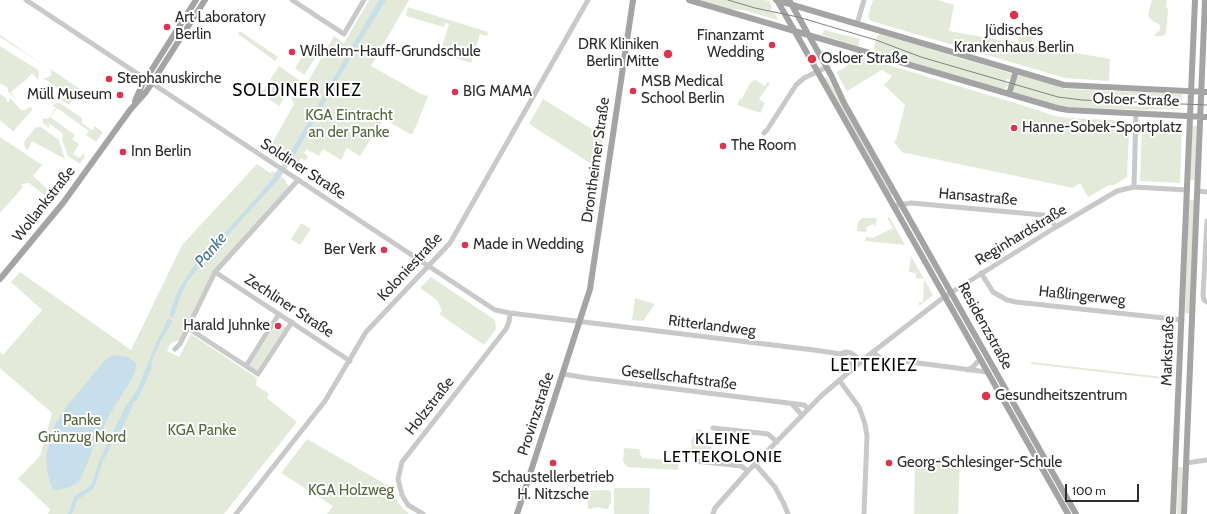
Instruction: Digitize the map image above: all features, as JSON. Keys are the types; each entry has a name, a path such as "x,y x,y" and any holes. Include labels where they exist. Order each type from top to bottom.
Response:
{"main road":[{"path":"149,81 156,64 196,0"},
{"path":"149,81 162,68 205,0"},
{"name":"Drontheimer Straße","path":"580,322 592,282 633,0"},
{"name":"Osloer Straße","path":"689,0 1062,110 1207,116"},
{"name":"Osloer Straße","path":"777,0 790,2 857,24 1068,86 1204,92"},
{"name":"Residenzstraße","path":"777,0 1068,514"},
{"name":"Markstraße","path":"1173,514 1195,0"},
{"name":"Markstraße","path":"1184,514 1200,116 1204,92 1205,0"},
{"name":"Residenzstraße","path":"790,2 827,67 844,103 1076,514"},
{"path":"156,64 162,68"},
{"path":"1009,94 1016,71"},
{"name":"Wollankstraße","path":"0,279 59,209 149,81"},
{"path":"1187,190 1198,192"},
{"name":"Haßlingerweg","path":"1182,320 1192,321"},
{"name":"Provinzstraße","path":"517,514 580,322"},
{"path":"1179,399 1188,403"},
{"path":"1176,463 1186,463"}],"street":[{"name":"Soldiner Straße","path":"26,0 490,308 499,312 580,322"},
{"path":"292,0 344,34 364,0"},
{"name":"Koloniestraße","path":"236,514 324,402 350,361 366,332 450,244 588,0"},
{"path":"857,24 864,0"},
{"path":"767,130 796,85 804,78 827,67"},
{"path":"1134,187 1136,113"},
{"path":"175,349 180,344 215,272 298,180"},
{"name":"Reginhardstraße","path":"713,514 715,508 748,471 808,409 839,380 951,292 1117,191 1134,187 1187,190"},
{"path":"1198,192 1207,192"},
{"name":"Hansastraße","path":"893,206 911,203 1043,215 1056,227"},
{"path":"1207,221 1203,296 1204,300 1207,302"},
{"name":"Zechliner Straße","path":"215,272 350,361"},
{"name":"Haßlingerweg","path":"981,273 993,292 1011,301 1182,320"},
{"name":"Holzstraße","path":"422,514 408,504 402,495 398,479 402,462 506,329 509,322 510,313"},
{"path":"246,366 279,314"},
{"path":"188,328 258,374 292,322"},
{"name":"Ritterlandweg","path":"580,322 841,354 845,352 851,353 862,361"},
{"path":"873,352 880,358 987,372"},
{"path":"841,354 849,360 854,368"},
{"path":"968,370 980,359"},
{"name":"Gesellschaftstraße","path":"563,374 804,405 808,409"},
{"path":"839,380 859,407 865,424 867,436 864,514"},
{"path":"792,404 802,416"},
{"path":"713,428 768,434 777,442"},
{"path":"1186,463 1207,460"},
{"path":"696,461 741,466 748,471"},
{"path":"755,464 775,487 788,514"}],"green space":[{"name":"KGA Eintracht an der Panke","path":"369,0 409,0 371,66 421,94 428,96 420,117 412,135 384,119 360,156 347,148 341,160 323,149 319,156 306,149 304,153 308,156 306,161 301,158 295,169 280,159 282,154 270,147 294,104 291,97 293,93 289,91 279,106 261,94 279,66 306,85 334,36 344,43"},
{"path":"700,0 769,1 772,8 770,11 775,13 778,20 743,10 729,9"},
{"path":"873,0 938,0 954,5 949,31 1017,43 1023,25 1036,29 1031,45 1110,59 1109,81 1065,78 871,21 868,16"},
{"path":"1152,0 1167,0 1167,25 1166,33 1163,36 1155,36 1155,34 1160,30 1160,25 1150,19 1148,14"},
{"path":"408,7 488,32 487,36 480,34 471,63 440,53 449,24 445,23 444,27 406,16"},
{"path":"824,30 860,39 858,46 822,35"},
{"path":"240,31 278,57 275,61 238,34"},
{"path":"880,34 1010,73 1012,75 1010,80 1007,78 1005,82 1009,84 1002,89 875,51 874,48 877,36"},
{"path":"0,35 47,67 0,37"},
{"path":"311,43 321,49 304,75 295,68"},
{"path":"0,46 38,70 39,73 38,80 32,73 11,92 16,99 8,92 8,88 0,83"},
{"name":"Hanne-Sobek-Sportplatz","path":"858,56 1055,116 1127,122 1129,124 1129,131 1127,177 1088,197 1080,183 1073,188 903,153 893,141 896,140 905,105 884,85 892,76 882,70 847,91 836,72 844,68"},
{"path":"49,68 80,89 69,105 61,100 65,93 43,78 47,78 51,75"},
{"path":"1019,75 1066,89 1182,94 1182,98 1133,96 1133,99 1097,98 1099,102 1132,103 1133,106 1182,109 1144,110 1069,107 1057,105 1014,92 1013,90"},
{"path":"827,77 893,195 890,195 824,79"},
{"path":"754,79 765,86 767,82 770,83 759,99 765,103 761,113 737,105"},
{"path":"0,94 6,98 7,102 9,102 10,98 21,110 25,110 30,107 33,109 14,132 0,120"},
{"path":"543,99 603,136 599,164 592,160 590,163 529,124"},
{"path":"56,103 60,103 82,118 82,123 93,131 94,126 103,132 96,142 86,135 89,131 57,108 50,117 75,135 72,139 79,144 73,154 80,158 83,154 85,156 80,164 68,156 62,140 63,134 49,123 49,128 43,123 43,118 48,119 56,107 52,106"},
{"path":"1142,123 1182,125 1180,183 1140,181"},
{"path":"1192,126 1197,126 1196,180 1190,180"},
{"path":"41,127 59,140 65,159 32,141 28,150 25,148 24,142 35,128"},
{"path":"0,137 42,165 33,176 53,194 49,199 29,183 21,184 23,187 0,213"},
{"path":"257,164 270,173 272,171 286,180 286,183 290,186 215,269 180,340 171,343 167,351 179,357 191,334 257,378 256,385 269,394 267,398 297,422 224,514 48,514 50,509 18,479 40,456 52,413 0,368 0,352 3,355 42,310 11,282 20,272 131,350 182,245"},
{"path":"1189,200 1195,200 1190,313 1185,313"},
{"path":"887,217 890,218 905,245 865,241 866,237 873,238 893,228"},
{"path":"862,218 877,218 875,227 873,224 866,228 866,232 857,231 858,222"},
{"path":"301,223 311,229 300,245 291,239"},
{"path":"911,256 924,279 916,278 916,273 909,272"},
{"path":"431,277 495,320 496,329 484,345 439,314 442,311 437,300 420,288"},
{"path":"924,279 933,295 919,306 919,302 923,302"},
{"path":"635,298 655,304 643,321 632,320"},
{"path":"278,322 286,327 257,371 249,365"},
{"path":"1031,362 1172,378 1171,383 1163,382 1163,379 1031,364"},
{"path":"697,429 702,430 701,445 712,445 711,454 708,458 692,455 691,441"},
{"name":"KGA Holzweg","path":"307,439 392,488 398,503 409,514 327,514 333,506 281,473"},
{"path":"624,448 639,449 642,458 679,461 678,470 627,467 623,461"},
{"path":"915,457 960,459 958,514 914,514"},
{"path":"1178,467 1183,467 1181,514 1177,514"},
{"path":"614,488 650,488 649,514 614,514"},
{"path":"586,491 610,491 611,493 611,502 608,509 598,507 588,508"}],"water":[{"path":"379,0 386,0 356,48 352,46"},
{"name":"Panke","path":"351,48 355,50 289,165 279,179 187,282 173,318 169,316 176,295 194,266 249,206 285,162"},
{"path":"168,319 173,321 160,342 152,361 151,365 153,366 137,400 133,403 121,430 118,432 103,461 95,485 92,490 78,499 72,514 68,514 75,496 88,488 92,483 99,461 125,407 137,390 157,341"},
{"path":"114,355 128,357 136,363 133,377 110,414 94,446 80,481 70,487 57,490 52,488 48,475 46,456 55,424 67,406 105,360"}],"tram line":[{"path":"728,0 755,8 798,17 876,40 921,57 1058,97 1082,100 1207,105"}],"place":[{"name":"Jüdisches Krankenhaus Berlin","path":"1014,15"},
{"name":"Art Laboratory Berlin","path":"167,27"},
{"name":"Finanzamt Wedding","path":"772,45"},
{"name":"Wilhelm-Hauff-Grundschule","path":"292,52"},
{"name":"DRK Kliniken Berlin Mitte","path":"668,54"},
{"name":"Osloer Straße","path":"812,59"},
{"name":"Stephanuskirche","path":"109,79"},
{"name":"MSB Medical School Berlin","path":"633,91"},
{"name":"BIG MAMA","path":"455,92"},
{"name":"Müll Museum","path":"120,95"},
{"name":"Hanne-Sobek-Sportplatz","path":"1014,128"},
{"name":"The Room","path":"723,146"},
{"name":"Inn Berlin","path":"123,152"},
{"name":"Made in Wedding","path":"465,245"},
{"name":"Ber Verk","path":"384,250"},
{"name":"Harald Juhnke","path":"278,326"},
{"name":"Gesundheitszentrum","path":"986,396"},
{"name":"Schaustellerbetrieb H. Nitzsche","path":"553,463"},
{"name":"Georg-Schlesinger-Schule","path":"889,463"}],"district":[{"name":"SOLDINER KIEZ","path":"297,91"},
{"name":"LETTEKIEZ","path":"874,366"},
{"name":"KLEINE LETTEKOLONIE","path":"723,448"}],"park label":[{"name":"Panke Grünzug Nord","path":"82,430"},
{"name":"KGA Panke","path":"202,431"}]}
